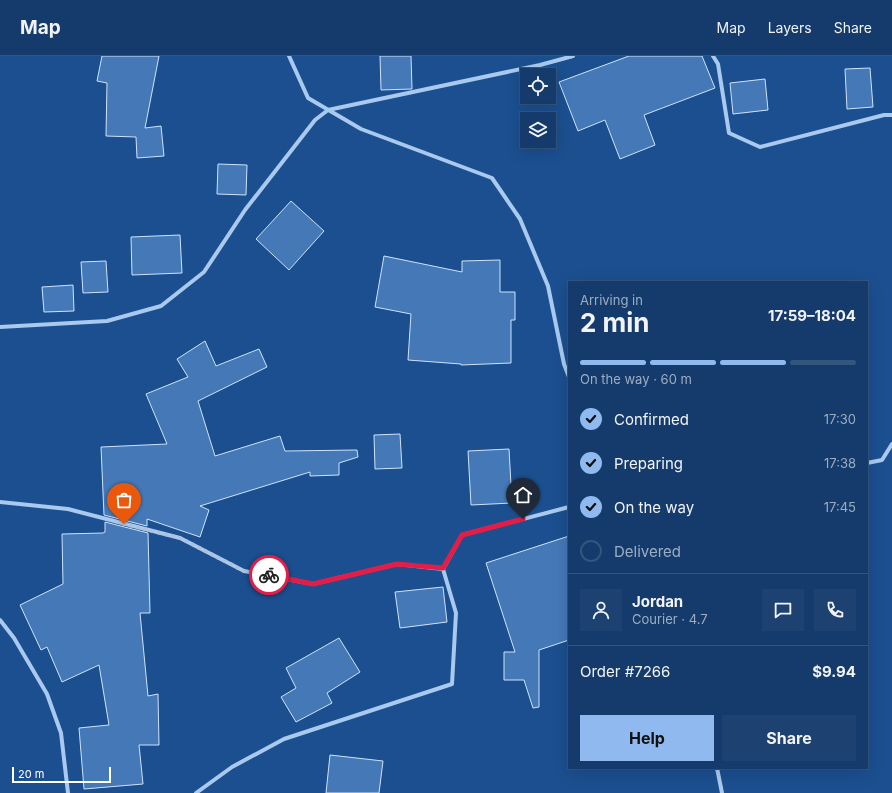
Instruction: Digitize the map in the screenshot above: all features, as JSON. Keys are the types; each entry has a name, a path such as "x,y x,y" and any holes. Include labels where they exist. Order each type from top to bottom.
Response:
{"street":[{"path":"289,56 308,98 361,128 492,178 520,219 548,286 564,364 568,374"},
{"path":"0,327 107,321 161,306 204,272 245,210 315,120 328,110 540,65 572,56"},
{"path":"713,56 718,64 729,133 760,147 884,115 892,115"},
{"path":"868,463 882,460 892,444"},
{"path":"889,449 892,455"},
{"path":"0,502 68,509 180,538 244,571 313,584 397,564 443,568"},
{"path":"196,793 232,767 284,739 452,684 456,613 443,568 462,535 568,507"},
{"path":"0,620 14,638 47,694 61,733 68,793"},
{"path":"717,769 722,793"}],"building":[{"path":"102,56 159,56 145,128 161,126 164,156 137,158 136,137 106,136 107,83 97,81"},
{"path":"380,56 411,56 412,89 381,90"},
{"path":"629,56 702,56 715,88 644,115 655,145 620,159 605,120 578,131 559,82"},
{"path":"870,68 873,107 847,109 845,69"},
{"path":"765,79 768,110 733,114 730,83"},
{"path":"218,164 247,165 246,195 217,194"},
{"path":"291,201 324,231 289,270 256,239"},
{"path":"180,235 182,273 132,275 131,237"},
{"path":"384,256 462,272 462,261 500,260 500,292 515,292 515,320 511,320 511,363 461,365 408,360 411,314 375,307"},
{"path":"106,261 108,292 83,293 81,262"},
{"path":"73,285 74,311 44,312 42,287"},
{"path":"205,341 216,366 259,349 267,367 198,401 215,456 280,436 285,451 357,450 358,457 339,463 339,475 310,476 310,472 200,506 209,510 200,537 147,519 147,526 104,515 101,447 167,444 146,394 188,377 177,359"},
{"path":"400,434 402,468 375,469 374,435"},
{"path":"509,449 512,503 471,505 468,451"},
{"path":"105,522 148,533 150,613 140,613 148,696 158,694 159,745 139,745 143,784 84,789 79,728 109,725 99,665 62,682 47,647 41,650 20,605 63,584 62,534 103,533 105,532"},
{"path":"568,536 568,640 539,650 539,707 533,708 524,680 504,680 504,652 515,652 486,563"},
{"path":"443,587 447,622 400,628 395,592"},
{"path":"339,638 360,672 327,693 332,703 296,722 281,697 296,688 286,668"},
{"path":"330,755 383,761 379,793 326,793"}],"way so far":[{"path":"124,524 180,538 244,571 269,575"}],"route":[{"path":"269,575 313,584 397,564 443,568 462,535 523,519"}]}
